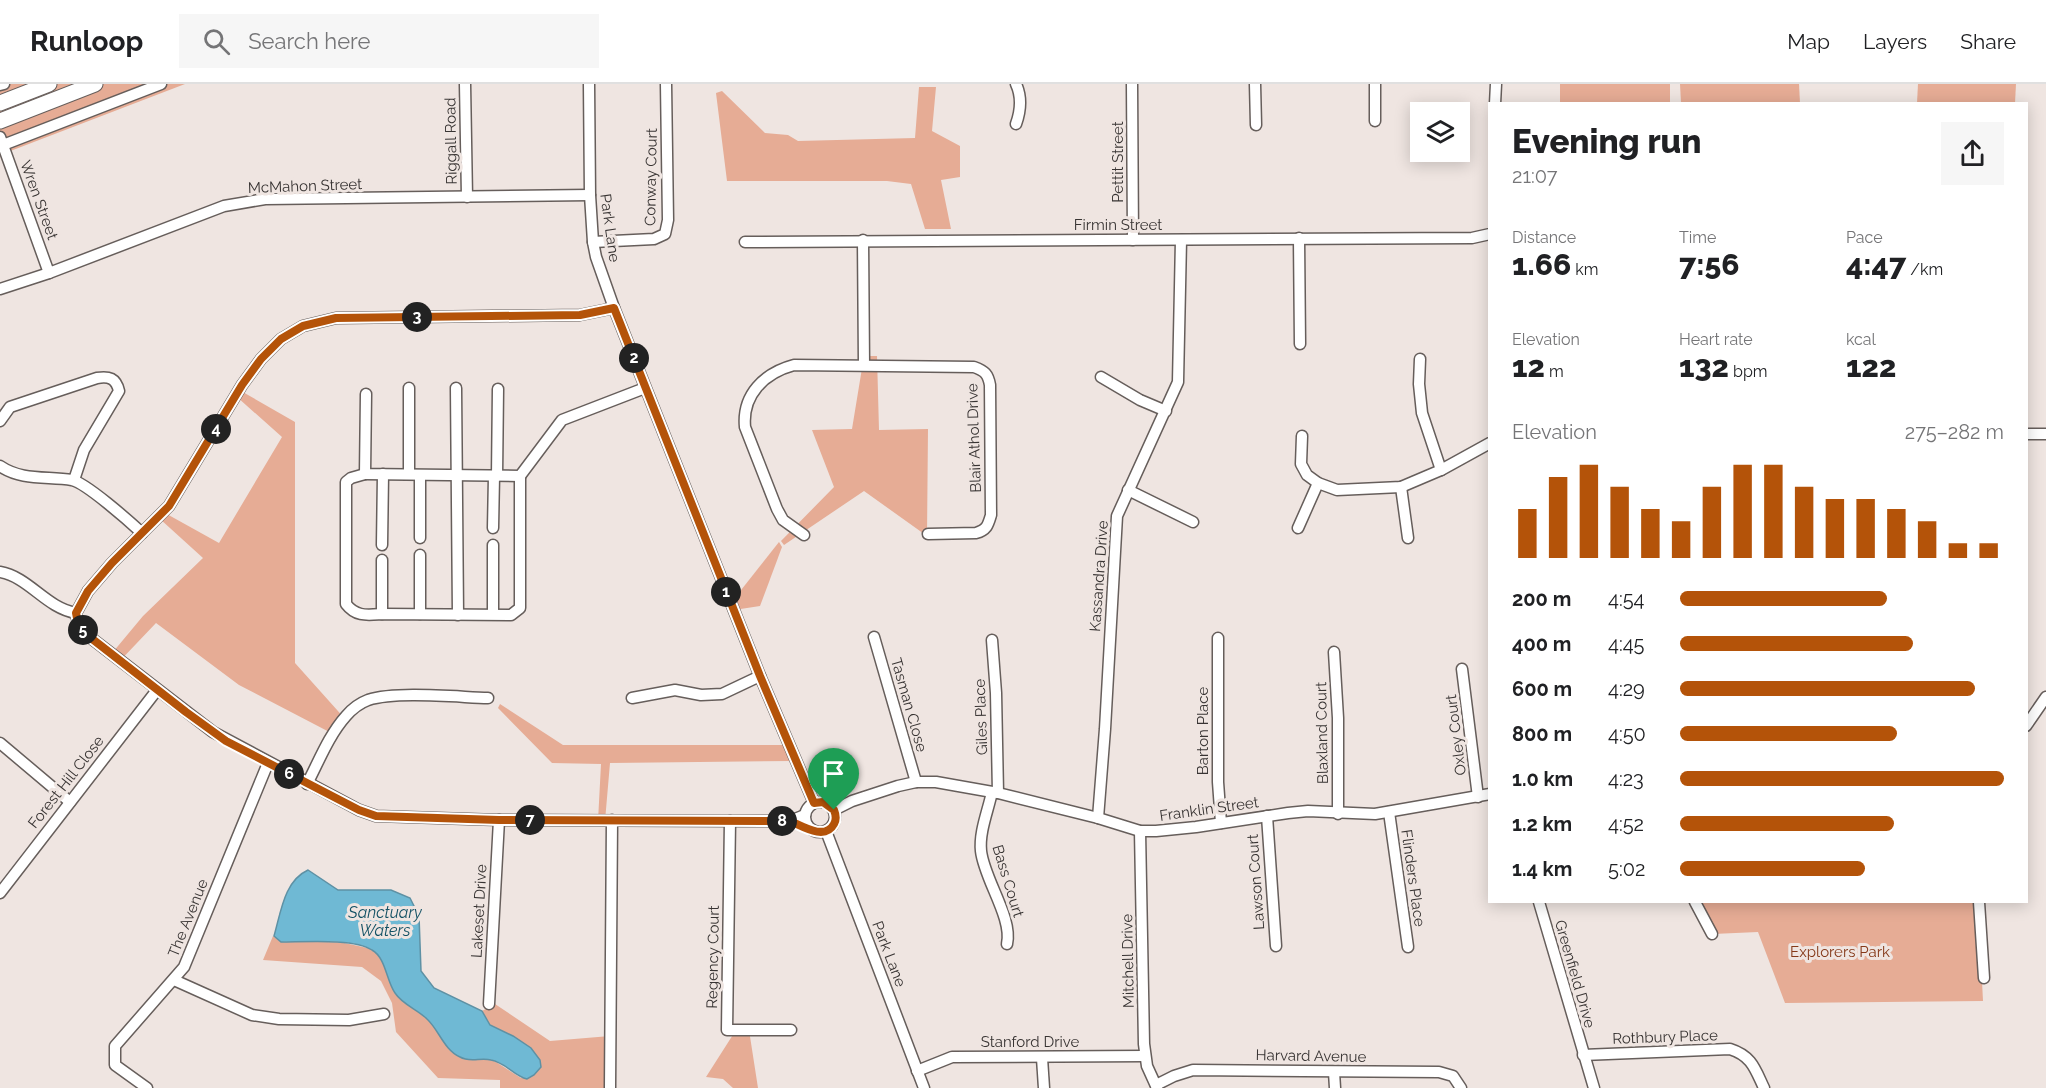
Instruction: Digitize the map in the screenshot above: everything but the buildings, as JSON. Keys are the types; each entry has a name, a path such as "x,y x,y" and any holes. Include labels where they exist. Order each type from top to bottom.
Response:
{"highway":[{"path":"0,103 53,89 95,84"},
{"path":"0,121 53,89"}],"street":[{"path":"1,141 161,84"},
{"name":"Riggall Road","path":"465,84 467,197"},
{"name":"Park Lane","path":"589,84 590,195 596,257 645,388 760,676 814,803"},
{"name":"Conway Court","path":"594,242 654,239 665,234 668,220 666,84"},
{"path":"1016,84 1021,103 1016,124"},
{"name":"Pettit Street","path":"1132,84 1133,240"},
{"path":"1255,84 1256,125"},
{"path":"1375,84 1375,121"},
{"path":"1495,102 1496,84"},
{"name":"Wren Street","path":"1,141 50,273"},
{"name":"McMahon Street","path":"0,289 50,273 224,206 247,202 266,199 590,195"},
{"name":"Firmin Street","path":"745,242 1472,238 1488,234"},
{"path":"1299,238 1300,344"},
{"path":"863,240 864,365"},
{"name":"Kassandra Drive","path":"1098,818 1117,516 1178,382 1181,240"},
{"path":"614,308 580,315 336,318 303,326 281,339 261,359 242,385 169,506 88,591 76,613 78,623 84,631 157,690 213,732 307,784 376,816 499,820 730,822 790,821 805,815"},
{"path":"1420,359 1419,384 1422,413 1441,470"},
{"name":"Blair Athol Drive","path":"804,535 783,520 745,427 744,414 748,400 767,376 794,365 962,365 974,367 988,375 991,515 988,526 976,533 928,534"},
{"path":"0,421 10,407 97,378 106,376 113,379 119,392 84,450 74,480"},
{"path":"1101,377 1140,400 1166,411"},
{"path":"409,388 420,538"},
{"path":"456,388 458,615"},
{"path":"520,476 365,474 346,482 346,604 352,612 362,615 511,615 520,608 520,476 562,420 645,388"},
{"path":"493,528 498,389"},
{"path":"365,474 366,394"},
{"path":"2028,434 2046,434"},
{"path":"1302,436 1300,464 1306,475 1318,483 1337,490 1401,487 1441,470 1488,444"},
{"path":"0,466 8,471 32,478 74,480 109,504 142,532"},
{"path":"382,545 383,474"},
{"path":"1298,528 1318,483"},
{"path":"1401,487 1408,538"},
{"path":"1128,490 1193,522"},
{"path":"493,545 493,614"},
{"path":"420,555 420,614"},
{"path":"382,560 382,614"},
{"path":"0,572 20,580 60,609 76,613"},
{"name":"Tasman Close","path":"874,637 916,782"},
{"name":"Barton Place","path":"1218,638 1218,782 1221,823"},
{"name":"Giles Place","path":"992,640 996,693 995,793"},
{"name":"Blaxland Court","path":"1334,652 1338,718 1338,813"},
{"name":"Oxley Court","path":"1462,669 1484,796"},
{"path":"632,698 675,690 701,695 722,694 760,676"},
{"name":"Forest Hill Close","path":"0,893 157,690"},
{"path":"307,784 336,729 357,705 367,700 414,696 488,698"},
{"path":"2028,724 2043,710 2046,698"},
{"path":"0,743 70,802"},
{"name":"The Avenue","path":"147,1088 116,1065 116,1046 184,967 268,763"},
{"name":"Franklin Street","path":"834,810 876,792 916,782 955,784 1098,818 1140,831 1173,830 1308,811 1389,812 1484,796"},
{"name":"Bass Court","path":"995,793 980,841 981,853 1009,935 1007,944"},
{"path":"790,821 811,829 821,832 826,831 834,825 836,820 834,810 823,802 814,803 805,815 807,825 811,829"},
{"name":"Flinders Place","path":"1389,812 1408,947"},
{"name":"Lawson Court","path":"1267,816 1276,946"},
{"name":"Lakeset Drive","path":"489,1004 499,820"},
{"path":"610,1088 612,820"},
{"name":"Regency Court","path":"730,822 727,1030 791,1030"},
{"name":"Park Lane","path":"826,831 924,1088"},
{"name":"Mitchell Drive","path":"1140,831 1145,1056 1149,1073 1156,1086"},
{"name":"Greenfield Drive","path":"1539,903 1594,1088"},
{"path":"1696,903 1712,934"},
{"path":"1979,903 1983,978"},
{"path":"174,980 252,1016 279,1019 349,1020 384,1014"},
{"name":"Rothbury Place","path":"1583,1055 1730,1049 1742,1053 1752,1063 1764,1088"},
{"name":"Stanford Drive","path":"917,1071 952,1057 1145,1056"},
{"path":"1042,1058 1044,1088"},
{"name":"Harvard Avenue","path":"1156,1086 1173,1076 1193,1070 1444,1072 1453,1076 1461,1088"},
{"path":"1334,1072 1335,1088"}],"green space":[{"path":"0,84 185,84 0,155"},
{"path":"1560,84 1670,84 1670,102 1560,102"},
{"path":"1680,84 1799,84 1800,102 1681,102"},
{"path":"1918,84 2016,84 2015,102 1917,102"},
{"path":"919,87 936,87 932,131 960,146 960,177 941,180 951,229 925,229 911,184 887,181 727,181 716,93 722,91 765,133 788,135 798,141 915,138"},
{"path":"864,356 877,356 879,430 928,429 927,536 864,491 784,545 781,541 834,487 812,430 852,429"},
{"path":"241,391 295,422 295,663 346,720 337,736 239,685 156,623 116,665 108,658 143,616 203,558 160,519 165,513 219,543 282,437 237,397"},
{"path":"779,542 782,547 760,606 734,610 730,604"},
{"path":"500,704 563,745 785,745 792,761 610,763 605,821 598,821 601,764 552,763 498,708"},
{"name":"Explorers Park","path":"1697,903 1978,903 1983,1001 1785,1003 1758,932 1713,934"},
{"path":"273,936 281,942 340,942 372,949 383,961 395,994 429,1020 459,1057 493,1060 521,1078 534,1075 539,1059 531,1048 490,1025 482,1011 495,1004 550,1041 610,1036 610,1088 500,1088 500,1080 438,1078 396,1032 392,1003 381,981 362,967 263,960"},
{"path":"736,1030 749,1030 758,1088 733,1088 723,1079 706,1077"}],"water":[{"name":"Sanctuary Waters","path":"308,870 338,890 391,890 410,898 419,916 421,971 434,988 482,1011 490,1025 531,1048 540,1060 541,1067 534,1075 527,1079 496,1061 468,1060 454,1054 427,1019 398,997 380,958 372,950 364,946 341,942 281,942 274,936 289,889 300,875"}],"route":[{"path":"614,308 760,676 814,803 823,802 834,810 836,820 834,825 821,832 790,821 499,820 376,816 307,784 226,741 91,638 78,623 76,613 88,591 112,563 169,506 242,385 261,359 281,339 303,326 336,318 580,315 614,308"}]}
